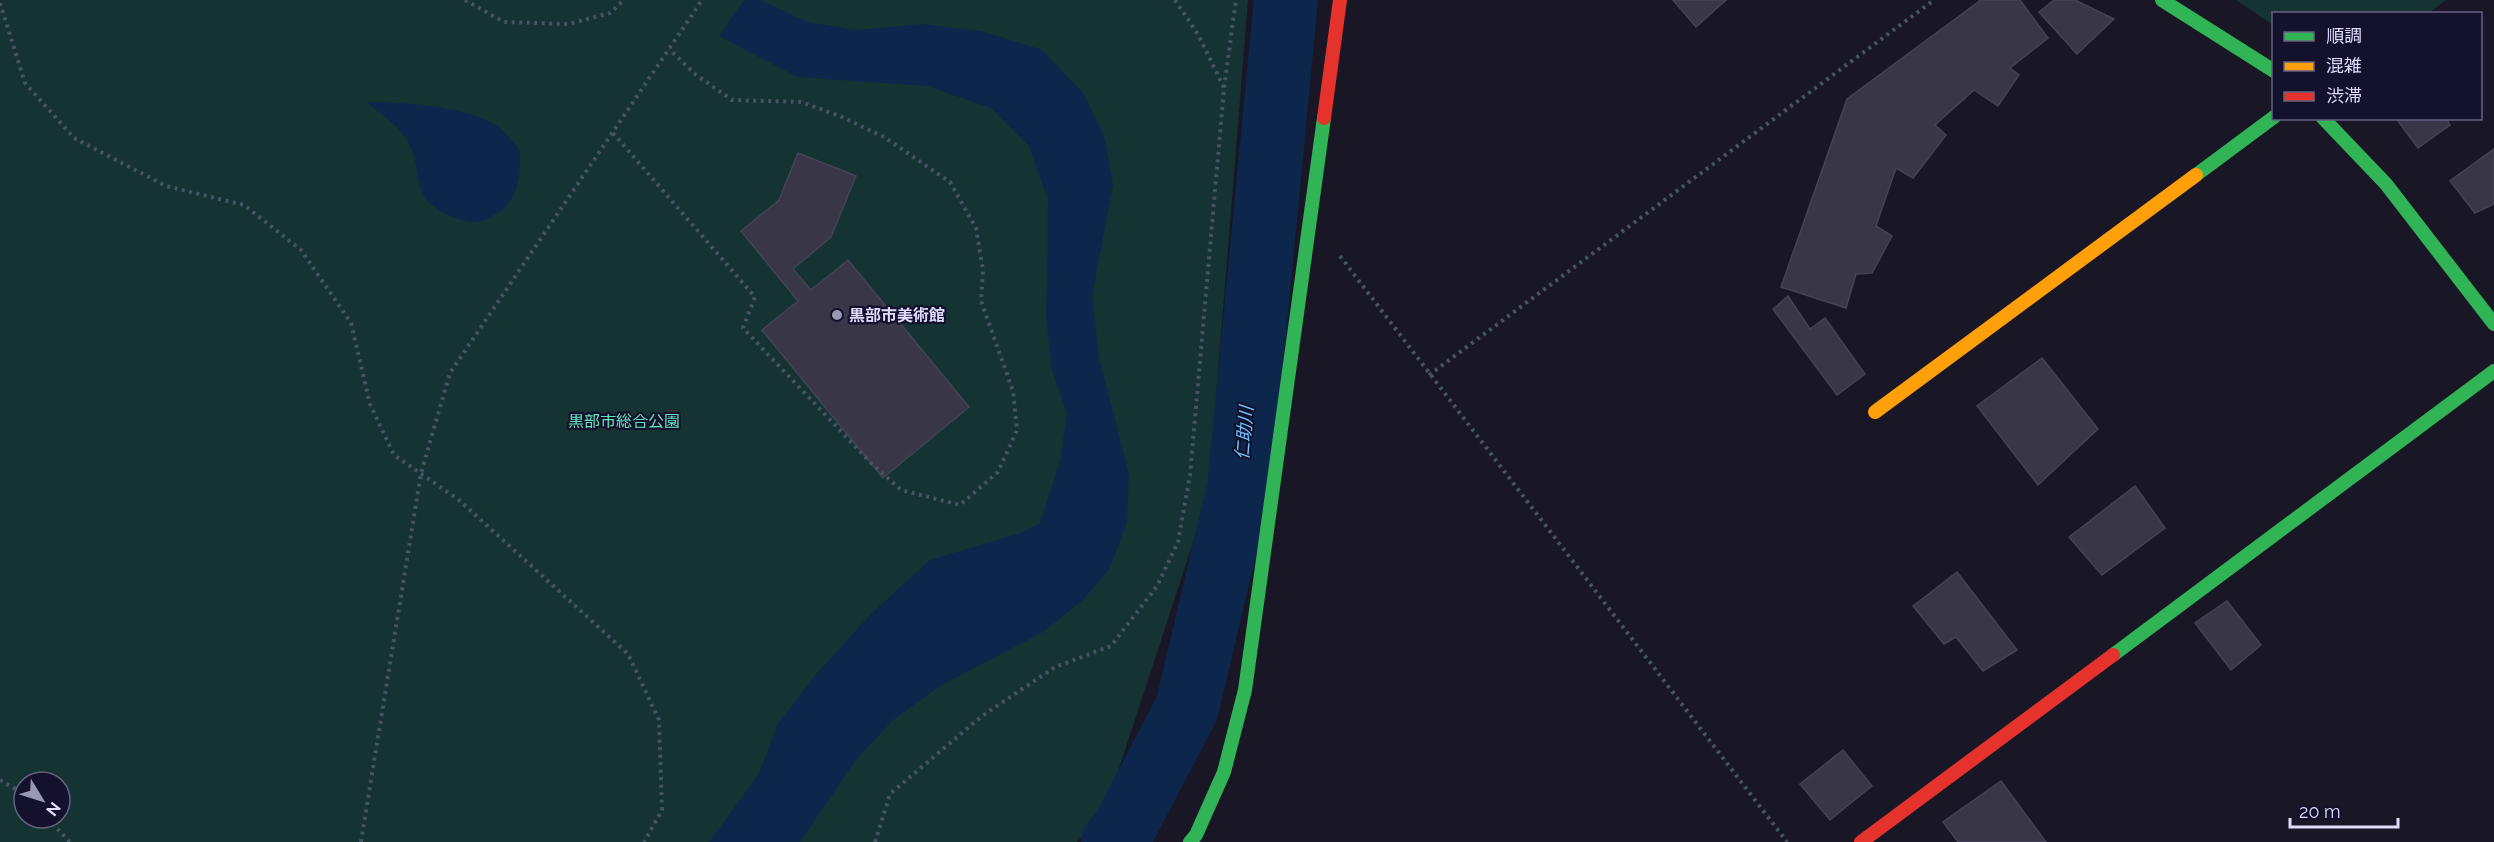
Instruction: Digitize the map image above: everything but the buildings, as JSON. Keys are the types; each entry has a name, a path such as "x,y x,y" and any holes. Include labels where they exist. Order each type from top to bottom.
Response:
{"street":[{"path":"1190,842 1196,835 1224,772 1245,690 1340,0"},
{"path":"2162,0 2272,70"},
{"path":"1875,412 2272,118"},
{"path":"2325,120 2386,184 2494,324"},
{"path":"1861,842 2494,371"}],"path":[{"path":"465,0 504,22 568,24 610,14 624,0"},
{"path":"361,842 420,473 450,373 702,0"},
{"path":"1175,0 1199,36 1224,88"},
{"path":"875,842 890,794 982,716 1054,667 1111,646 1157,586 1178,542 1190,475 1224,88 1236,0"},
{"path":"1429,375 1934,0"},
{"path":"0,3 25,83 74,138 166,186 244,205 301,250 351,323 370,404 394,455 459,500 628,654 659,720 662,810 644,842"},
{"path":"613,133 755,297 743,328 870,462 901,490 960,505 998,472 1017,430 1013,391 981,301 983,270 976,228 950,183 884,137 840,116 801,102 732,100 695,74 669,48"},
{"path":"1338,252 1429,375 1787,842"},
{"path":"58,830 69,842"}],"green space":[{"name":"黒部市総合公園","path":"0,0 1248,0 1208,497 1106,808 1077,842 0,842"},
{"path":"2236,0 2446,0 2430,12 2272,12 2272,24"}],"water":[{"path":"744,0 760,0 808,22 856,30 923,24 985,32 1042,50 1084,94 1105,139 1113,185 1092,296 1099,357 1129,474 1127,522 1110,568 1084,599 1043,632 940,686 893,720 855,761 800,842 709,842 759,774 777,725 817,673 872,613 930,560 1018,534 1040,523 1060,461 1067,413 1052,370 1046,316 1048,200 1029,146 991,108 927,86 797,77 719,36"},
{"path":"366,102 398,103 457,111 490,122 502,130 520,151 518,179 509,203 484,221 477,222 456,218 434,207 421,191 413,154 403,134 392,122"}],"waterway":[{"name":"仁助川","path":"1113,842 1122,832 1187,708 1239,488 1286,0"}],"traffic: fast":[{"path":"2162,0 2272,70"},
{"path":"1190,842 1196,835 1224,772 1245,690 1324,118"},
{"path":"2196,175 2272,118"},
{"path":"2325,120 2386,184 2494,324"},
{"path":"2113,655 2494,371"}],"traffic: slow":[{"path":"1875,412 2196,175"}],"traffic: jam":[{"path":"1324,118 1340,0"},
{"path":"1861,842 2113,655"}],"place":[{"name":"黒部市美術館","path":"837,315"}]}
